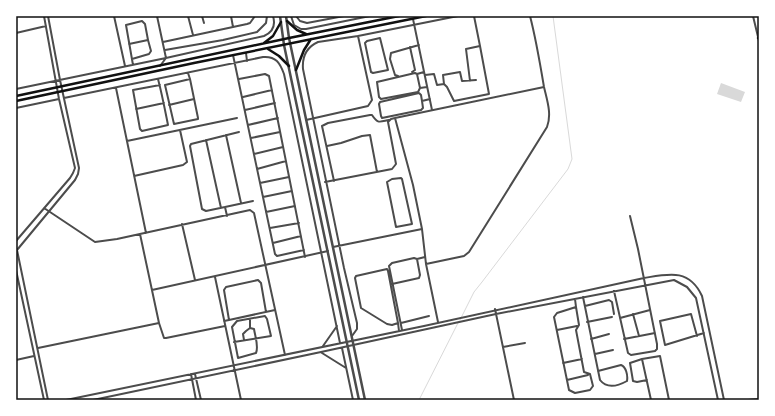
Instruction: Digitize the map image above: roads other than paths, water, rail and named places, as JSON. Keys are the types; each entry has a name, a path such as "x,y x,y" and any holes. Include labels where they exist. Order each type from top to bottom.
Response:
{"main road":[{"path":"16,96 399,16"},
{"path":"16,101 426,16"},
{"path":"287,21 297,30 306,35"},
{"path":"264,44 273,36 281,22"},
{"path":"296,70 304,50 312,39"},
{"path":"268,49 279,56 289,66"}],"street":[{"path":"16,241 70,178 75,168 56,88 44,16"},
{"path":"48,16 62,92 79,168 75,180 17,250 48,400"},
{"path":"114,16 125,66"},
{"path":"157,16 166,58"},
{"path":"188,16 193,36"},
{"path":"202,16 204,23"},
{"path":"231,16 233,27"},
{"path":"163,43 250,23 255,16"},
{"path":"164,50 223,40 257,32 266,24 267,16"},
{"path":"16,89 264,36 269,34 274,26 275,22 273,16"},
{"path":"280,16 284,45 359,400"},
{"path":"286,16 290,43 365,400"},
{"path":"292,16 294,25 301,29 370,16"},
{"path":"296,16 300,21 307,23 344,16"},
{"path":"352,336 357,329 357,323 339,246 302,69 304,55 312,45 318,42 358,36 458,16"},
{"path":"474,16 489,94 454,101 444,84 443,75 460,72 462,81 476,80"},
{"path":"426,264 464,256 469,252 550,120 536,39 530,16"},
{"path":"753,16 759,39"},
{"path":"413,19 432,110"},
{"path":"132,59 150,53 144,22 142,21 125,26 133,65"},
{"path":"16,32 46,26"},
{"path":"378,32 380,38 388,70 373,73 371,72 365,42 380,38"},
{"path":"306,120 368,106 371,104 372,100 358,36"},
{"path":"129,44 148,40"},
{"path":"223,40 224,45"},
{"path":"410,47 415,70 413,72 396,76 390,55 394,52 410,47 419,45"},
{"path":"470,81 465,50 480,46"},
{"path":"246,53 247,61"},
{"path":"233,55 275,254 277,256 304,250"},
{"path":"64,98 269,56 275,59 280,64 284,74 340,343"},
{"path":"160,66 166,58"},
{"path":"174,124 198,119 188,73"},
{"path":"428,87 420,88 418,92 381,99 379,97 377,83 378,81 415,73 434,74 436,86 444,84"},
{"path":"239,79 265,74 269,76 305,257"},
{"path":"417,74 420,88"},
{"path":"158,79 170,132"},
{"path":"176,131 165,85 190,79"},
{"path":"160,85 133,90 136,109 141,130 168,125"},
{"path":"334,181 322,126 328,123 370,115 372,115 375,121 379,122 544,87"},
{"path":"116,88 146,233"},
{"path":"242,97 272,90"},
{"path":"419,93 422,101 423,108 421,110 382,118 380,116 380,102 419,93"},
{"path":"16,108 59,99"},
{"path":"169,104 194,99"},
{"path":"422,101 430,99"},
{"path":"136,109 164,103"},
{"path":"245,110 275,103"},
{"path":"127,141 237,118"},
{"path":"248,125 278,118"},
{"path":"395,118 413,185 422,229 426,264 438,322"},
{"path":"326,182 392,168 396,164 389,120"},
{"path":"180,130 187,162 186,164"},
{"path":"239,132 190,145 202,209 206,211 253,200"},
{"path":"251,138 280,132"},
{"path":"226,135 241,203"},
{"path":"327,146 370,135 377,172"},
{"path":"206,140 221,208"},
{"path":"254,154 284,147"},
{"path":"257,169 286,161"},
{"path":"134,176 193,163"},
{"path":"260,183 289,177"},
{"path":"412,224 396,227 387,181 392,179 402,179 412,224 413,231"},
{"path":"263,197 292,191"},
{"path":"266,212 295,206"},
{"path":"225,207 226,216"},
{"path":"44,208 96,242 146,233 250,210 254,213 285,355"},
{"path":"614,291 628,352 634,356 657,350 644,278 630,216"},
{"path":"270,228 298,222"},
{"path":"182,224 195,280"},
{"path":"333,248 422,229"},
{"path":"140,234 162,336 166,338 225,326"},
{"path":"273,243 301,236"},
{"path":"152,290 266,266 328,251"},
{"path":"399,323 390,264 414,258 417,260 425,257"},
{"path":"392,284 419,278 420,275 417,260"},
{"path":"401,330 399,323 387,269 356,276 355,278 361,308 387,324 392,325 399,323 429,316"},
{"path":"16,270 44,400"},
{"path":"66,400 323,347 644,278 677,274 692,283 700,292 724,400"},
{"path":"17,277 22,276"},
{"path":"214,277 241,400"},
{"path":"229,320 224,290 226,287 258,280 261,283 266,312"},
{"path":"93,400 342,348 471,319 674,280 687,286 696,298 718,400"},
{"path":"583,297 594,354 600,380 606,385 613,386 627,381 625,367 621,365 598,371"},
{"path":"575,299 579,325 577,326 576,330 584,372 590,374"},
{"path":"585,306 609,300 612,302 614,314"},
{"path":"576,307 555,315 569,390 575,393 590,390 593,386 590,374"},
{"path":"495,309 514,400"},
{"path":"224,321 275,310"},
{"path":"620,318 650,310"},
{"path":"633,314 639,336"},
{"path":"697,336 691,314 660,321 665,345 697,336 704,334"},
{"path":"234,342 271,336 267,319 264,316 237,321 233,325 232,329 234,342 239,364"},
{"path":"588,322 612,317"},
{"path":"244,340 243,334 250,328 250,319"},
{"path":"38,348 159,323"},
{"path":"323,347 337,326"},
{"path":"557,330 577,326"},
{"path":"238,358 256,353 258,350 254,329 250,328"},
{"path":"624,339 655,333"},
{"path":"591,339 609,334"},
{"path":"503,347 525,343"},
{"path":"342,348 353,400"},
{"path":"594,354 613,350"},
{"path":"321,352 346,368"},
{"path":"16,360 34,356"},
{"path":"647,380 637,382 633,381 630,363 660,356 669,400"},
{"path":"563,364 582,359"},
{"path":"642,359 651,400"},
{"path":"191,374 196,400"},
{"path":"195,374 201,400"},
{"path":"567,380 590,374"},
{"path":"96,394 98,400"},
{"path":"748,400 759,399"}],"waterway":[{"path":"460,320 474,292 568,169 572,159 553,16"},
{"path":"419,400 458,323"}]}
